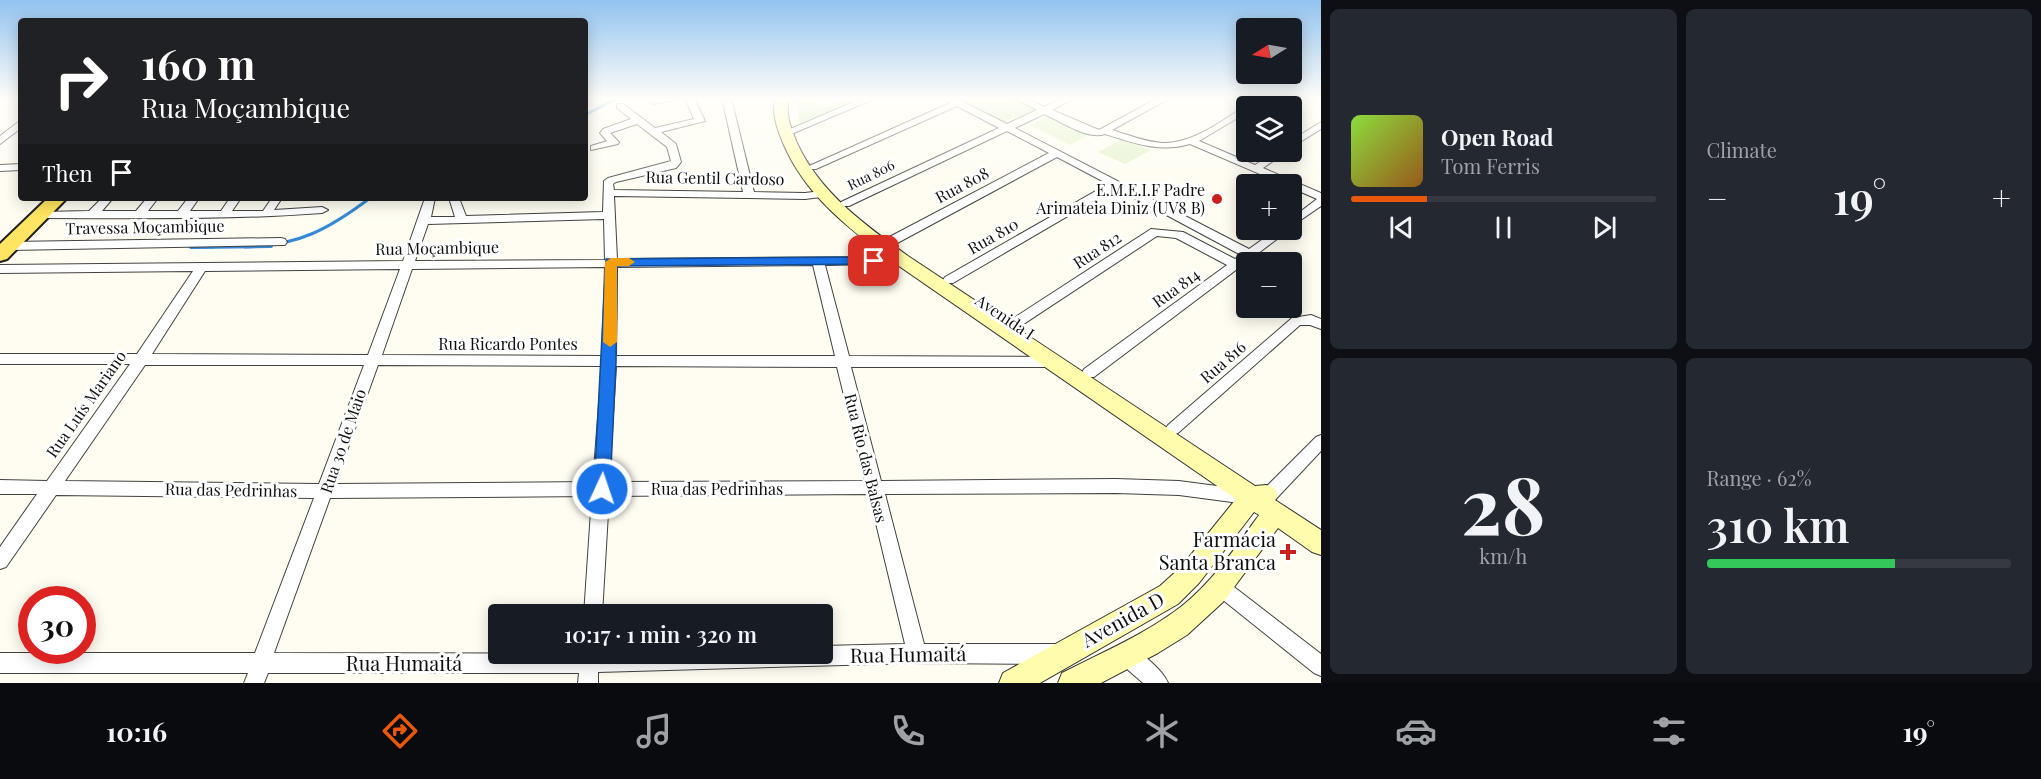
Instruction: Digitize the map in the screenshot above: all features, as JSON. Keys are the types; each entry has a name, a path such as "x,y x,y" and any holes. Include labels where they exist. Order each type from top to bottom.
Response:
{"main road":[{"path":"3,244 43,206"}],"street":[{"path":"0,141 13,130"},
{"path":"595,148 614,142 606,131 609,130"},
{"path":"594,604 609,362 611,262 609,188 675,165 672,146 654,130"},
{"path":"734,130 749,195"},
{"path":"812,167 891,130"},
{"name":"Rua 806","path":"845,204 1004,130"},
{"name":"Rua 812","path":"1012,130 1185,219 1217,247"},
{"path":"1094,130 1163,146 1193,139 1209,130"},
{"path":"1100,132 1104,130"},
{"name":"Avenida I","path":"790,131 812,167 882,249 949,280 1051,362 1266,502"},
{"name":"Avenida I","path":"790,131 802,170 820,194 882,249 1089,373 1173,429 1266,502"},
{"path":"1193,139 1321,199 1302,215"},
{"name":"Rua 808","path":"882,249 1057,153"},
{"path":"4,168 18,157"},
{"path":"1255,169 1266,162"},
{"name":"Rua 810","path":"949,280 1116,184"},
{"name":"Rua Gentil Cardoso","path":"609,188 749,195 820,194"},
{"path":"91,216 105,201"},
{"path":"139,215 151,201"},
{"path":"182,213 192,201"},
{"path":"224,214 234,201"},
{"path":"266,214 275,201"},
{"name":"Rua 30 de Maio","path":"254,683 326,491 429,201"},
{"path":"454,201 462,220"},
{"path":"43,206 91,216 182,213 266,214 322,210"},
{"path":"424,221 609,215"},
{"name":"Rua 812","path":"1010,327 1155,232 1179,235 1241,252"},
{"name":"Rua 814","path":"1253,252 1269,240"},
{"name":"Travessa Moçambique","path":"3,244 281,242"},
{"path":"1217,247 1236,265"},
{"name":"Rua Moçambique","path":"0,269 818,262 882,249"},
{"name":"Rua Rio das Balsas","path":"818,262 873,488 917,653"},
{"name":"Rua 814","path":"1089,373 1236,265"},
{"name":"Rua Luís Mariano","path":"0,561 49,487 140,361 201,268"},
{"name":"Rua 816","path":"1173,429 1297,321 1311,320 1321,324"},
{"name":"Rua Ricardo Pontes","path":"0,359 1051,362"},
{"path":"1266,502 1321,441"},
{"name":"Rua das Pedrinhas","path":"0,487 326,491 1116,486 1179,488 1266,502"},
{"path":"1266,502 1321,529"},
{"path":"1266,502 1321,544"},
{"name":"Avenida D","path":"1072,683 1126,655 1191,616 1219,586 1266,502"},
{"name":"Avenida D","path":"1013,683 1155,604 1180,586 1266,502"},
{"path":"1219,586 1321,666"},
{"name":"Rua Humaitá","path":"833,655 1060,655"},
{"path":"1126,655 1158,683"},
{"name":"Rua Humaitá","path":"0,663 261,664 488,661"},
{"path":"588,683 590,664"}],"green space":[{"path":"1040,130 1078,130 1089,135 1070,145"},
{"path":"1124,138 1151,150 1125,164 1098,152"}],"waterway":[{"path":"262,246 312,234 341,219 366,201"},
{"path":"214,247 191,247 262,246"},
{"path":"245,247 262,246"},
{"path":"262,246 271,246"}],"slow traffic":[{"path":"610,342 611,262 629,262"}],"place":[{"name":"E.M.E.I.F Padre Arimateia Diniz (UV8 B)","path":"1217,199"},
{"name":"Farmácia Santa Branca","path":"1288,552"}],"route":[{"path":"602,489 609,362 611,262 874,261"}]}
